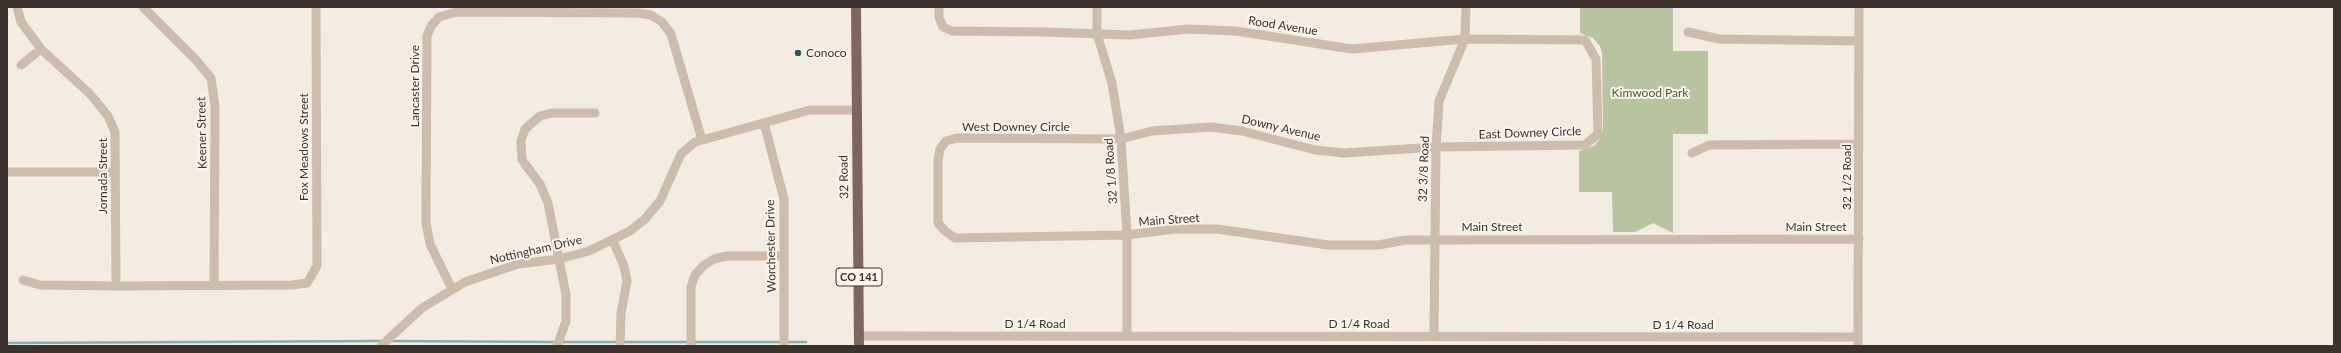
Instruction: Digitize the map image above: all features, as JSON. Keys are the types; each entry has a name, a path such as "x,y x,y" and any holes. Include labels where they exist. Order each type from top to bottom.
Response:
{"main road":[{"name":"32 Road","path":"856,7 859,341"}],"street":[{"name":"Jornada Street","path":"17,7 21,22 41,49 90,94 108,116 115,132 116,286"},
{"name":"Keener Street","path":"143,7 195,59 211,78 215,106 214,285"},
{"name":"Fox Meadows Street","path":"214,285 292,286 307,283 317,266 316,7"},
{"name":"Rood Avenue","path":"939,7 943,27 952,31 1130,35 1188,29 1236,31 1352,49 1464,39 1585,40"},
{"name":"32 1/8 Road","path":"1097,7 1097,34 1112,83 1121,139 1127,235 1127,336"},
{"name":"32 3/8 Road","path":"1434,336 1434,240 1436,147 1439,101 1464,39 1466,7"},
{"name":"32 1/2 Road","path":"1858,342 1859,7"},
{"name":"Lancaster Drive","path":"452,289 430,244 426,222 427,36 431,26 439,17 456,12 638,13 651,15 662,22 671,34 702,140"},
{"path":"1688,32 1719,39 1859,41"},
{"name":"East Downey Circle","path":"1436,147 1585,145 1598,134 1596,59 1585,40"},
{"path":"21,65 41,49"},
{"name":"Nottingham Drive","path":"381,346 412,316 452,289 491,272 518,264 559,258 589,251 613,241 634,228 653,210 666,190 682,154 690,145 702,140 810,110 856,110"},
{"path":"557,346 567,313 559,258 546,197 522,160 521,141 525,129 540,116 552,113 595,113"},
{"name":"Worchester Drive","path":"764,123 784,198 784,346"},
{"name":"Downy Avenue","path":"1121,139 1152,131 1211,127 1242,131 1315,150 1344,153 1436,147"},
{"name":"West Downey Circle","path":"955,238 945,231 938,223 938,160 940,149 946,141 957,138 1121,139"},
{"path":"1692,153 1709,145 1859,144"},
{"path":"7,172 115,172"},
{"name":"Main Street","path":"955,238 1127,235 1174,230 1217,230 1328,245 1378,245 1406,240 1859,239"},
{"path":"613,241 624,266 627,281 621,313 620,346"},
{"path":"691,346 691,287 695,275 703,266 714,259 727,256 784,256"},
{"path":"23,280 40,285 214,285"},
{"name":"D 1/4 Road","path":"859,341 1127,336 1434,336 1858,342"},
{"path":"1351,336 1351,346"}],"green space":[{"name":"Kimwood Park","path":"1580,7 1673,7 1673,51 1708,51 1708,134 1673,134 1673,233 1653,223 1635,232 1613,232 1612,192 1579,192 1579,151 1594,146 1601,137 1603,130 1602,53 1600,46 1593,38 1580,33"}],"waterway":[{"path":"7,343 381,341"},
{"path":"390,341 555,342"},
{"path":"560,342 617,342"},
{"path":"622,342 781,342"},
{"path":"786,342 806,342"}],"place":[{"name":"Conoco","path":"798,53"}]}
